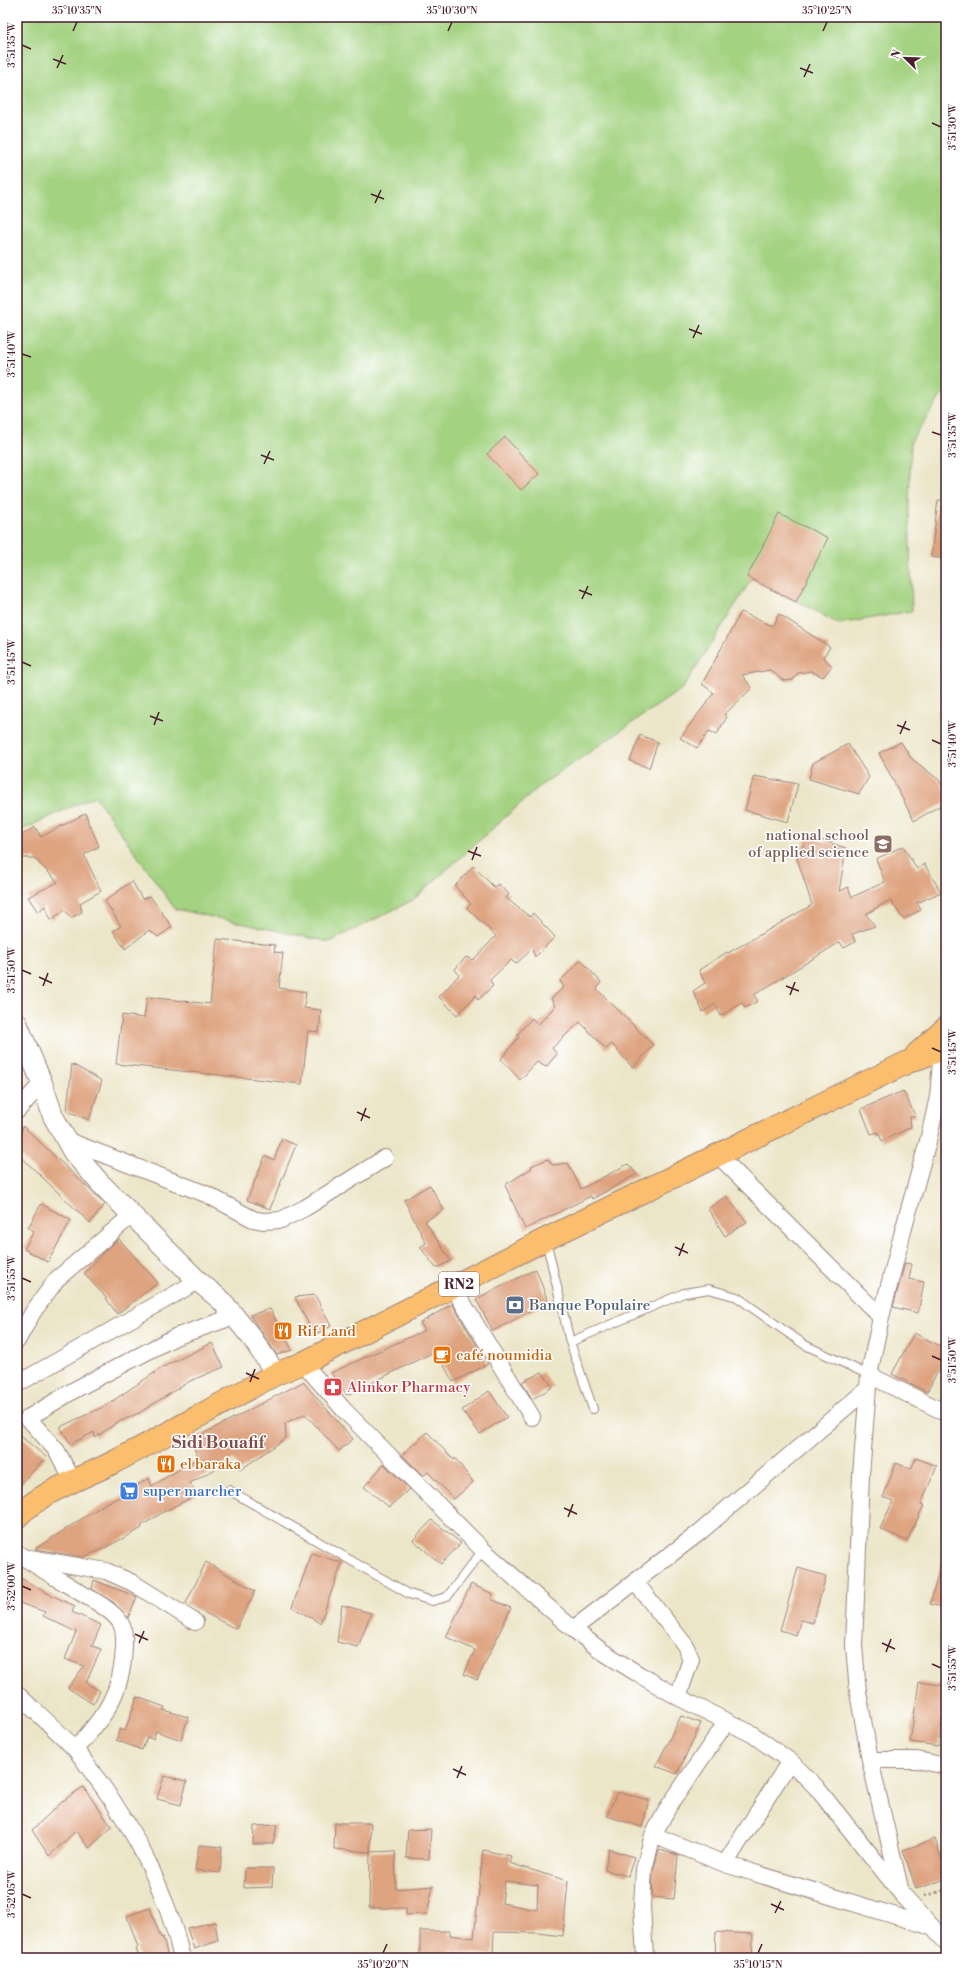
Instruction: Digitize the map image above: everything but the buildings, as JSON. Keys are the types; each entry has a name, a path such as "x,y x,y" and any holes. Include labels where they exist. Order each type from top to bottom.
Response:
{"highway":[{"name":"RN2","path":"908,1062 946,1028"},
{"name":"RN2","path":"17,1517 25,1508 73,1481 112,1463 276,1374 303,1363 546,1239 908,1062 944,1049"}],"street":[{"path":"17,1023 42,1083 53,1116 66,1140 82,1162 198,1282 222,1301 235,1316 276,1374"},
{"path":"904,1897 870,1760 858,1692 854,1646 861,1475 868,1383 881,1317 928,1141 938,1097 944,1049"},
{"path":"17,1110 42,1083"},
{"path":"66,1140 206,1194 253,1219 263,1221 281,1220 305,1208 385,1158"},
{"path":"718,1155 881,1317"},
{"path":"17,1341 33,1312 57,1279 132,1215"},
{"path":"17,1384 198,1282"},
{"path":"453,1287 532,1417"},
{"path":"73,1481 56,1451 23,1414 76,1389 175,1337 235,1316"},
{"path":"303,1363 345,1411 483,1550 573,1629 603,1652 678,1697 752,1734 790,1760 816,1787 904,1897 946,1942"},
{"path":"868,1383 946,1413"},
{"path":"573,1629 636,1583 700,1532 868,1383"},
{"path":"20,1555 106,1571 133,1583 194,1622"},
{"path":"20,1555 103,1606 121,1623 124,1641 120,1682 112,1701 97,1725 75,1749"},
{"path":"636,1583 685,1645 691,1659 678,1697"},
{"path":"17,1694 75,1749 120,1810 140,1846 164,1898 176,1930 182,1958"},
{"path":"644,1958 642,1906 644,1869 653,1835 669,1806 727,1721"},
{"path":"725,1864 790,1760"},
{"path":"870,1760 917,1760 946,1766"},
{"path":"653,1835 725,1864 934,1928"}],"lane":[{"path":"546,1239 570,1342 593,1409"},
{"path":"570,1342 684,1293 709,1289 737,1297 805,1345 868,1383"},
{"path":"229,1490 409,1594 432,1601 448,1597 483,1550"}],"path":[{"path":"904,1897 946,1890"}],"green space":[{"path":"17,17 946,17 946,389 911,441 909,507 912,611 839,624 753,577 683,688 540,786 413,900 329,942 175,909 95,796 17,832"}],"place":[{"name":"national school of applied science","path":"883,844"},
{"name":"Banque Populaire","path":"515,1305"},
{"name":"Rif Land","path":"283,1331"},
{"name":"café noumidia","path":"442,1355"},
{"name":"Alinkor Pharmacy","path":"333,1387"},
{"name":"el baraka","path":"166,1464"},
{"name":"super marcher","path":"129,1491"}],"district":[{"name":"Sidi Bouafif","path":"218,1442"}]}
